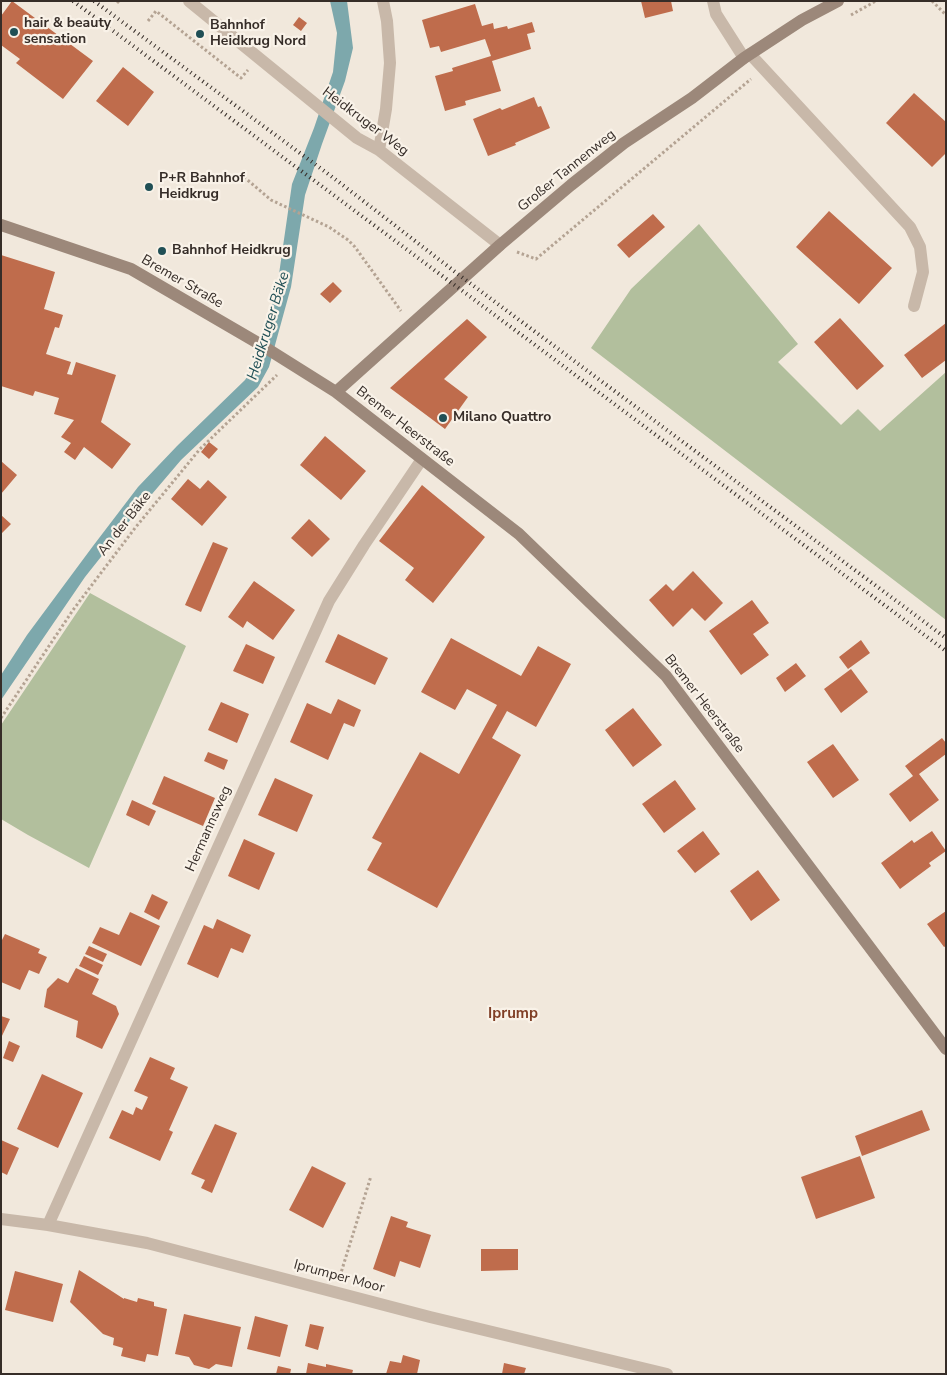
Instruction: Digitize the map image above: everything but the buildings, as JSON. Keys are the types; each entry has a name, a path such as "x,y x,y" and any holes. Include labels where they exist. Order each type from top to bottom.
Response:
{"main road":[{"name":"Großer Tannenweg","path":"336,392 500,245 624,143 692,98 747,56 802,20 838,1"},
{"name":"Bremer Straße","path":"1,225 131,269 258,343 336,392"},
{"name":"Bremer Heerstraße","path":"336,392 519,534 666,676 946,1049"}],"street":[{"name":"Heidkruger Weg","path":"190,1 357,138 379,150 500,245"},
{"path":"379,150 386,109 390,63 387,21 383,1"},
{"path":"713,1 716,14 747,56 763,68 910,227 920,247 923,272 914,306"},
{"name":"Hermannsweg","path":"48,1225 329,601 422,459"},
{"name":"Iprumper Moor","path":"1,1219 48,1225 147,1243 430,1317 667,1374"}],"path":[{"path":"844,19 876,1"},
{"path":"932,1 946,15"},
{"path":"148,21 156,10 241,78 258,57"},
{"path":"500,245 536,260 763,68"},
{"path":"244,177 271,200 329,227 355,247 411,325"},
{"name":"An der Bäke","path":"1,718 73,610 141,521 200,449 290,364"},
{"path":"335,1291 371,1176"}],"green space":[{"path":"699,224 798,344 778,362 841,425 858,409 880,431 946,372 946,620 591,348 631,289"},
{"path":"90,593 186,646 89,868 1,819 1,725"}],"water":[{"name":"Heidkruger Bäke","path":"330,1 347,1 353,48 345,81 305,195 291,287 269,367 258,387 181,460 135,514 85,577 1,700 1,675 27,635 93,546 138,487 245,380 257,361 278,281 292,184 333,72 337,33"}],"railway":[{"path":"73,1 946,651"},
{"path":"94,1 331,176 463,278 946,638"}],"place":[{"name":"hair & beauty sensation","path":"14,32"},
{"name":"Bahnhof Heidkrug Nord","path":"200,34"},
{"name":"P+R Bahnhof Heidkrug","path":"149,187"},
{"name":"Bahnhof Heidkrug","path":"162,251"},
{"name":"Milano Quattro","path":"443,418"}],"district":[{"name":"Iprump","path":"513,1014"}]}
